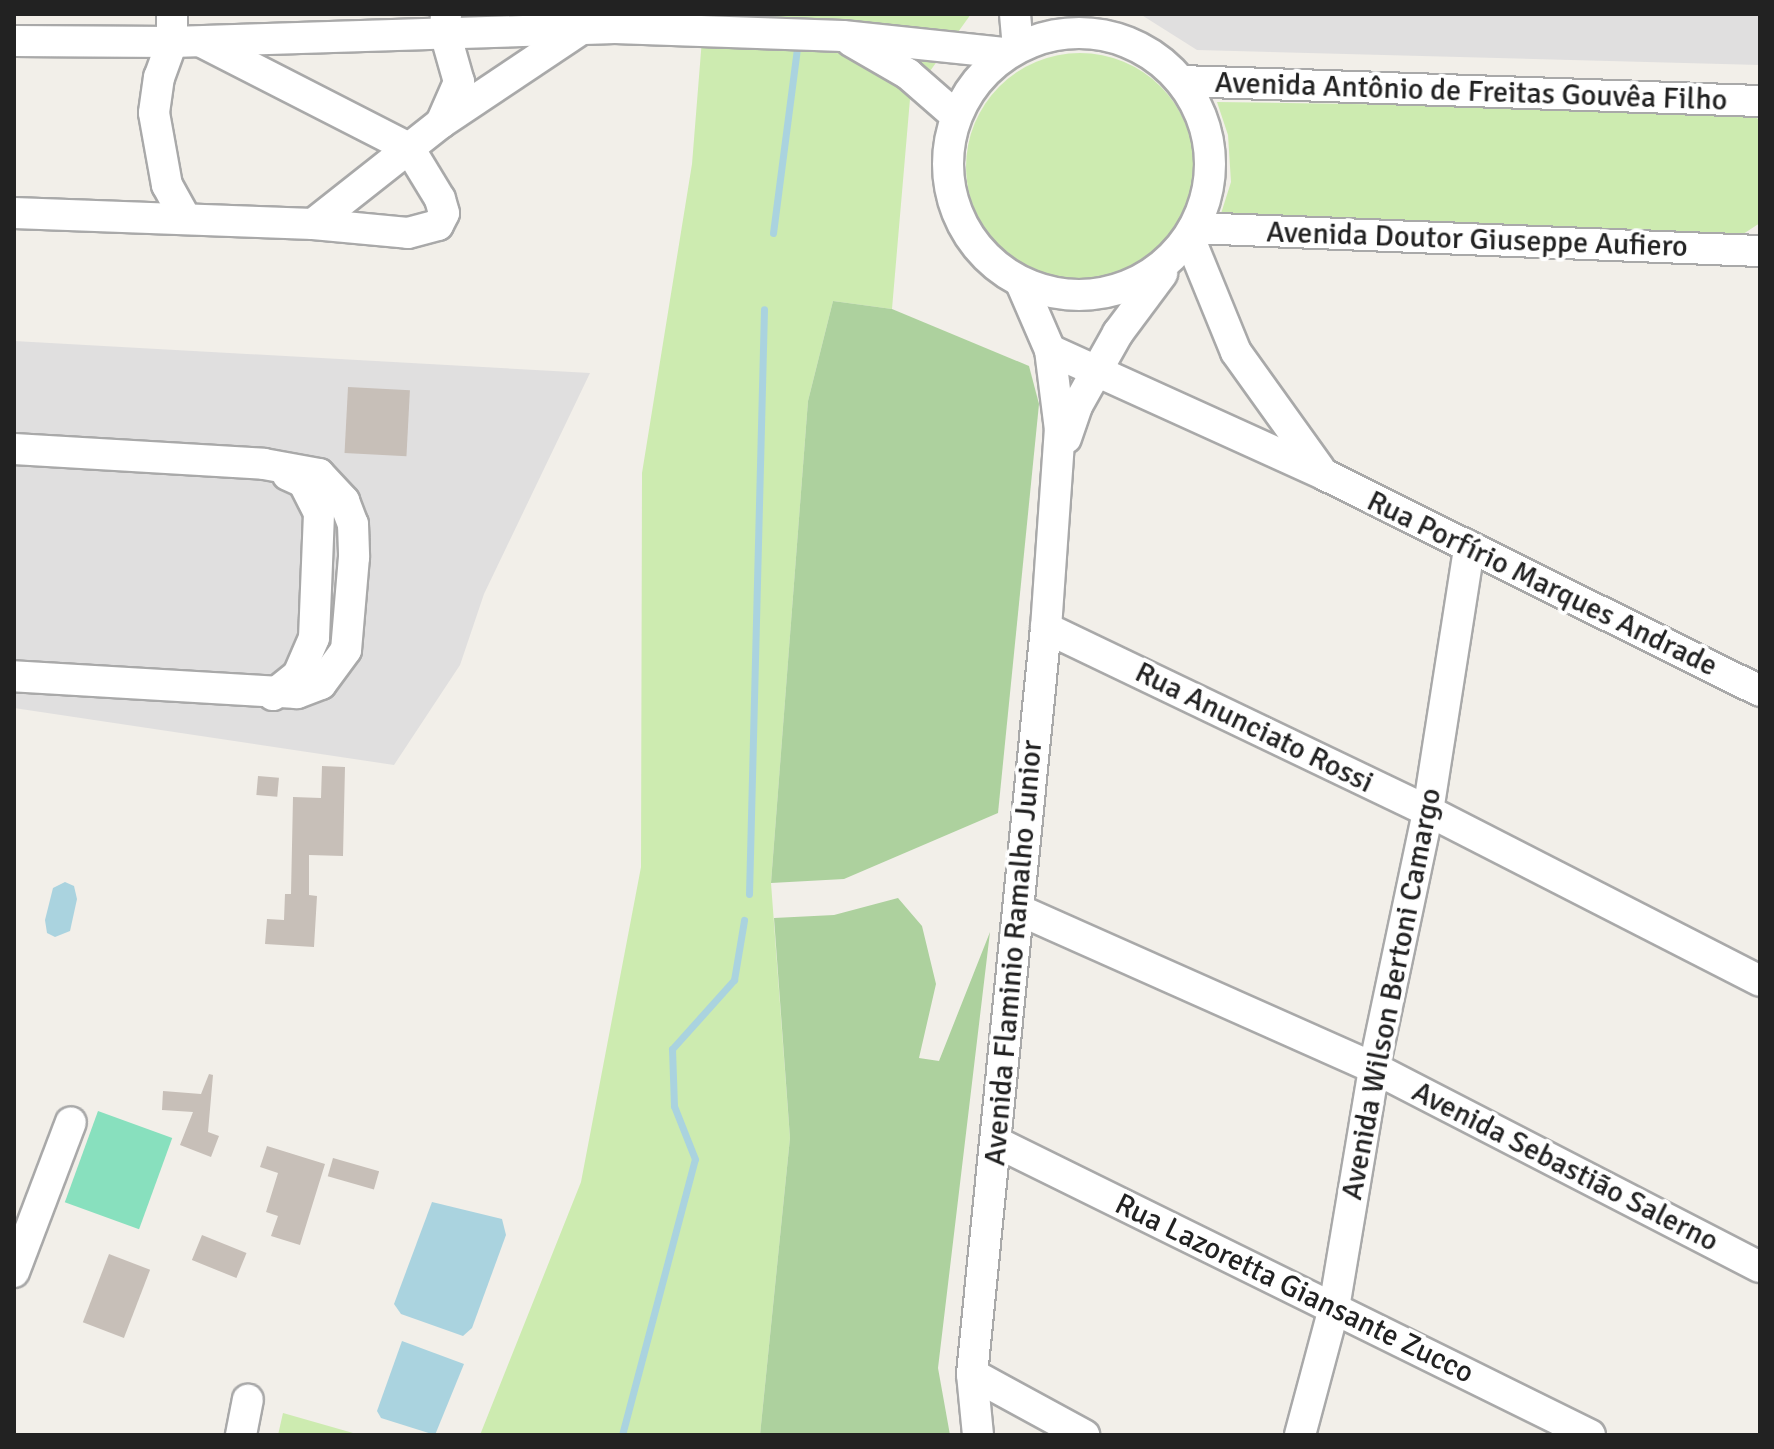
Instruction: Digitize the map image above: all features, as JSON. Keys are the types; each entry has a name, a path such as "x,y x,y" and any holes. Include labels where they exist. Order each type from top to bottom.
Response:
{"street":[{"path":"1012,49 1015,14"},
{"path":"1074,23 1153,54 1181,81 1201,116 1210,153 1208,192 1186,240 1153,274 1102,294 1075,296 1021,283 976,246 956,212 948,180 955,115 976,80 1012,49 1074,23"},
{"path":"14,41 446,24 542,30 837,36 1012,49"},
{"path":"441,123 459,82 446,24"},
{"path":"313,224 441,123 581,29"},
{"path":"14,213 185,217 408,233 438,225 444,213 440,199 409,148 181,33"},
{"path":"181,33 159,77 157,150 185,217"},
{"path":"837,36 908,74 955,115"},
{"name":"Avenida Antônio de Freitas Gouvêa Filho","path":"1181,81 1758,104"},
{"name":"Avenida Doutor Giuseppe Aufiero","path":"1186,240 1760,251"},
{"name":"Avenida Flaminio Ramalho Junior","path":"1055,470 1077,406 1098,369 1186,240"},
{"name":"Rua Porfírio Marques Andrade","path":"1186,240 1236,352 1325,475"},
{"name":"Avenida Flaminio Ramalho Junior","path":"978,1435 972,1374 998,1143 1046,628 1058,390 1050,350 1021,283"},
{"name":"Rua Porfírio Marques Andrade","path":"1050,350 1098,369 1325,475 1469,550 1760,691"},
{"path":"14,449 264,464 319,474 344,501 353,524 352,625 346,650 321,684 273,695 14,676"},
{"name":"Avenida Wilson Bertoni Camargo","path":"1300,1435 1334,1308 1374,1068 1428,811 1469,550"},
{"name":"Rua Anunciato Rossi","path":"1046,628 1428,811 1760,981"},
{"name":"Avenida Sebastião Salerno","path":"1019,910 1374,1068 1760,1267"},
{"path":"14,1272 71,1122"},
{"name":"Rua Lazoretta Giansante Zucco","path":"998,1143 1590,1435"},
{"path":"972,1374 1084,1435"},
{"path":"241,1435 248,1400"}],"shaded area":[{"path":"1140,14 1760,14 1760,65 1197,50"},
{"path":"14,341 590,373 484,594 460,665 394,765 14,708"}],"green space":[{"path":"704,14 971,14 910,99 892,309 833,301 808,401 771,883 790,1138 760,1435 480,1435 581,1182 641,867 642,473 692,164"},
{"path":"1080,53 1102,55 1124,62 1161,86 1185,123 1192,145 1192,189 1185,211 1161,248 1124,272 1102,279 1080,281 1058,279 1036,272 999,248 975,211 968,189 966,167 968,145 975,123 999,86 1036,62 1058,55"},
{"path":"1217,102 1742,110 1760,120 1760,223 1740,236 1218,223 1231,182 1228,135"},
{"path":"833,301 892,309 1029,366 1039,404 998,813 844,879 771,883 808,401"},
{"path":"898,898 922,926 936,984 919,1058 939,1061 990,932 938,1368 950,1435 760,1435 790,1138 774,918 834,915"},
{"path":"98,1111 172,1138 139,1229 65,1202"},
{"path":"283,1413 360,1435 278,1435"}],"water":[{"path":"65,882 74,886 77,899 70,931 55,937 47,933 45,920 53,888"},
{"path":"432,1202 502,1219 506,1235 472,1328 463,1336 401,1314 394,1304"},
{"path":"402,1341 464,1364 435,1435 381,1418 377,1411"}],"building":[{"path":"348,387 410,390 406,456 345,453"},
{"path":"322,766 345,767 343,856 309,855 309,895 317,896 314,947 265,944 267,919 284,920 285,894 291,894 293,797 321,798"},
{"path":"258,776 279,778 277,797 256,795"},
{"path":"209,1074 213,1075 208,1132 219,1136 211,1157 180,1145 193,1112 162,1110 163,1091 201,1094"},
{"path":"267,1146 325,1164 300,1245 271,1236 278,1216 266,1212 278,1173 260,1167"},
{"path":"333,1158 379,1171 374,1189 328,1176"},
{"path":"202,1235 247,1253 236,1278 192,1260"},
{"path":"109,1254 150,1270 124,1338 83,1322"}],"waterway":[{"path":"773,233 798,40"},
{"path":"749,894 764,309"},
{"path":"622,1435 695,1159 674,1106 672,1049 734,980 744,920"}]}
